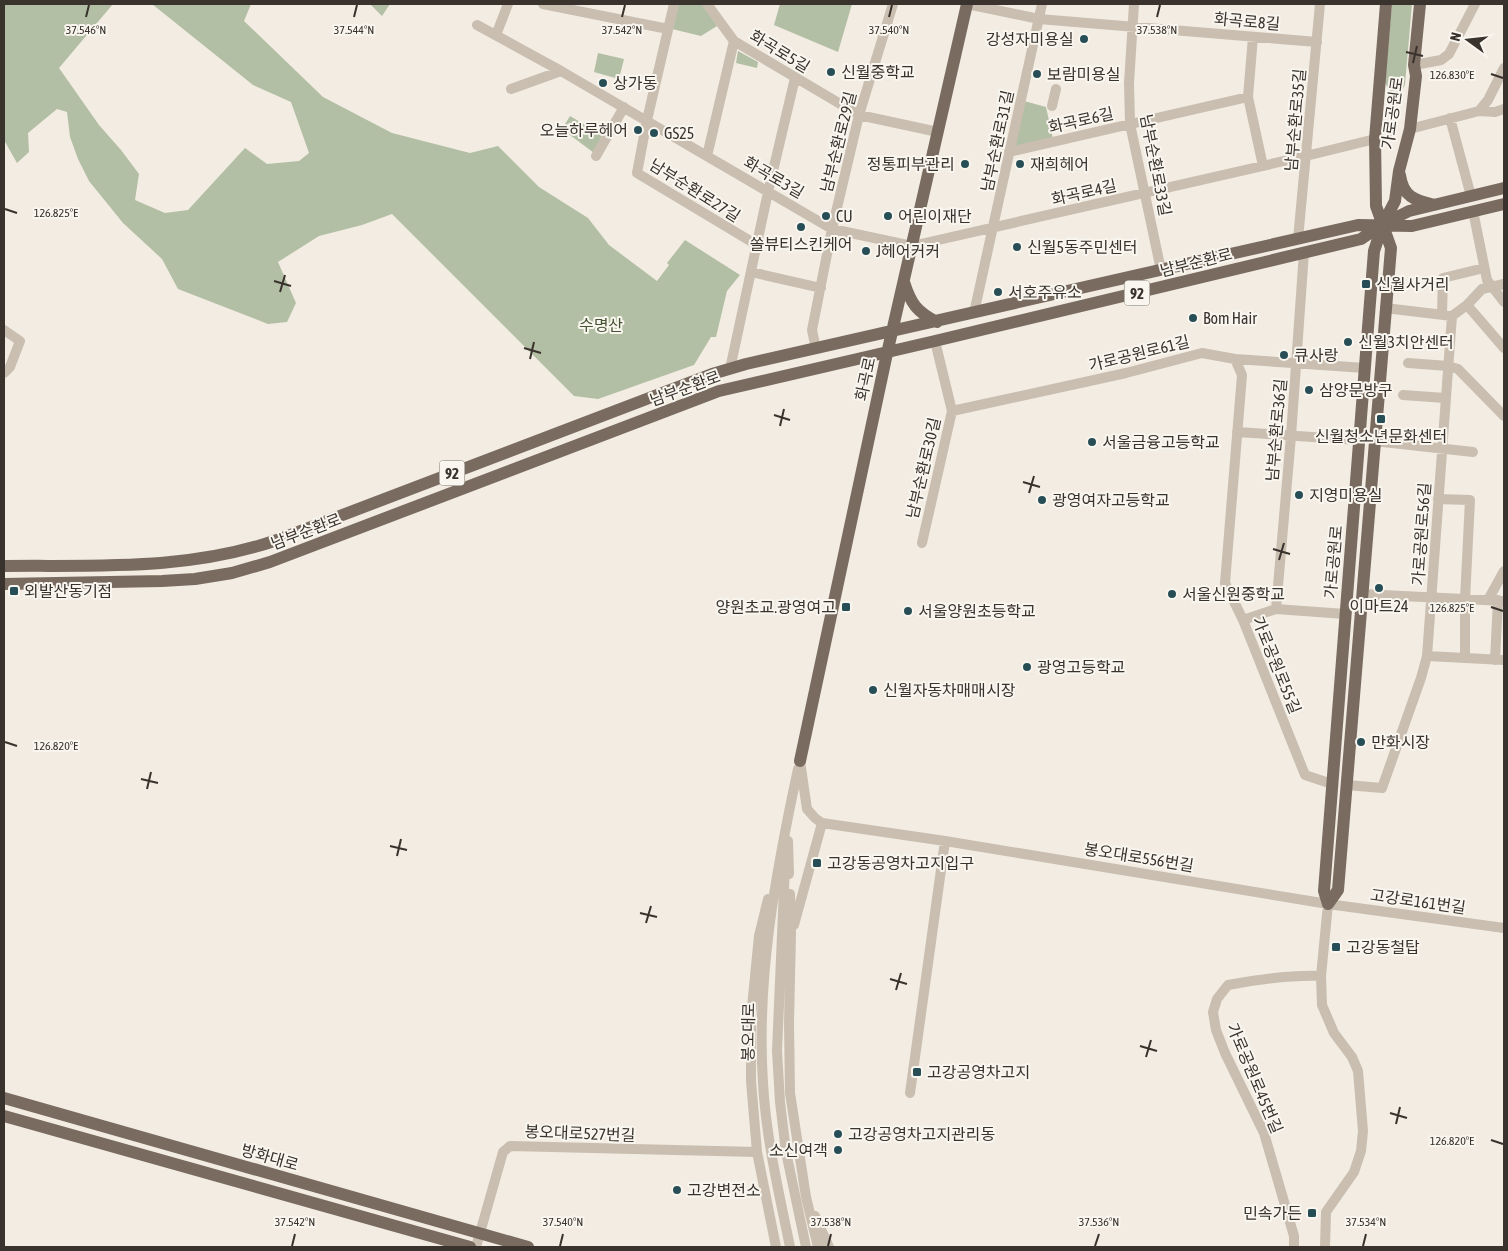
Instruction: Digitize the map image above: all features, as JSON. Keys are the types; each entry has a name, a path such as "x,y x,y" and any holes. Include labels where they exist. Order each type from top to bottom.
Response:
{"main road":[{"name":"화곡로","path":"800,761 892,332 967,4"},
{"name":"가로공원로","path":"1328,904 1338,890 1391,248 1376,206 1375,139 1386,4"},
{"name":"가로공원로","path":"1328,904 1324,891 1374,251 1383,224 1395,201 1399,171 1410,129 1416,76 1414,65 1420,4"},
{"path":"1399,171 1401,184 1406,192 1419,201 1434,205"},
{"name":"남부순환로","path":"4,584 162,581 196,579 232,573 270,562 719,391 938,341 1360,239 1383,224 1410,211 1504,188"},
{"name":"남부순환로","path":"4,566 147,564 195,560 250,549 712,374 730,369 1358,225 1412,226 1504,204"},
{"path":"904,282 912,304 925,315 938,322"},
{"path":"938,341 933,337 933,330 954,324 955,318"},
{"path":"804,372 808,362 840,352 837,344"},
{"name":"방화대로","path":"4,1098 528,1247"},
{"name":"방화대로","path":"4,1116 470,1247"}],"street":[{"path":"496,35 508,4"},
{"path":"543,4 668,29"},
{"path":"646,120 674,4"},
{"name":"화곡로5길","path":"707,4 734,41 859,115 938,132"},
{"name":"남부순환로29길","path":"816,349 812,330 832,229 859,115 894,4"},
{"name":"화곡로8길","path":"967,4 1039,19 1317,42"},
{"name":"남부순환로31길","path":"974,313 1042,4"},
{"name":"남부순환로33길","path":"1134,4 1130,124 1161,270"},
{"name":"남부순환로35길","path":"1298,238 1320,4"},
{"path":"1414,65 1440,60 1449,54 1475,4"},
{"name":"화곡로3길","path":"477,25 561,70 832,229 912,246"},
{"path":"1253,37 1248,97 1263,166"},
{"path":"707,156 734,41"},
{"path":"1479,110 1488,100 1504,68"},
{"path":"511,89 561,70"},
{"name":"남부순환로27길","path":"730,369 768,192 796,78"},
{"path":"1052,106 1056,89"},
{"name":"화곡로6길","path":"1009,152 1248,97"},
{"path":"596,156 624,107"},
{"path":"1410,129 1479,110 1495,112 1504,109"},
{"path":"1450,118 1471,196"},
{"name":"남부순환로27길","path":"646,120 637,172 757,246"},
{"name":"화곡로4길","path":"912,246 1375,139"},
{"path":"1473,212 1487,280 1504,302"},
{"name":"남부순환로36길","path":"1276,609 1297,363 1304,252"},
{"name":"가로공원로56길","path":"1347,785 1382,788 1427,656 1448,366 1447,314 1443,278 1484,268"},
{"path":"751,272 821,288"},
{"path":"1385,308 1447,314 1467,306 1482,290 1504,284"},
{"path":"1467,306 1504,348"},
{"path":"4,330 20,341 10,366 4,373"},
{"name":"남부순환로30길","path":"922,543 952,411 938,341"},
{"name":"가로공원로61길","path":"952,411 1126,373 1202,353 1236,359 1365,368"},
{"name":"가로공원로55길","path":"1236,359 1242,375 1225,583 1243,620 1305,775 1332,784"},
{"path":"1408,363 1448,366 1458,369 1504,416"},
{"path":"1403,395 1446,398"},
{"path":"1237,432 1359,440"},
{"path":"1374,441 1473,452"},
{"path":"1438,499 1470,500 1465,599 1465,658"},
{"path":"1427,656 1500,660 1497,600 1504,570"},
{"path":"1362,594 1497,600"},
{"path":"1243,620 1276,609 1346,614"},
{"path":"791,933 822,823 807,809 800,761"},
{"name":"봉오대로","path":"790,1247 770,1148 762,1084 761,1032 768,937 788,818 800,761"},
{"path":"788,818 791,933 790,1093 806,1197 818,1247"},
{"path":"775,1245 757,1152 751,1081 752,1008 759,936 788,818"},
{"name":"봉오대로","path":"788,818 777,1051 780,1102 786,1152 806,1247"},
{"name":"봉오대로556번길","path":"822,823 945,841 1328,904"},
{"path":"910,1093 945,841"},
{"name":"고강로161번길","path":"1328,904 1504,928"},
{"name":"가로공원로","path":"1325,1247 1326,1212 1354,1172 1361,1151 1363,1131 1358,1071 1352,1057 1334,1033 1322,1005 1320,976 1328,904"},
{"name":"가로공원로45번길","path":"1294,1247 1294,1236 1264,1133 1225,1053 1216,1030 1213,1012 1217,999 1228,986 1279,977 1299,975 1320,976"},
{"name":"봉오대로527번길","path":"476,1247 503,1152 510,1146 757,1152"},
{"path":"806,1197 829,1247"}],"green space":[{"name":"수명산","path":"4,4 113,4 59,68 99,125 139,174 135,200 165,213 188,210 245,148 267,164 299,161 309,153 291,102 253,85 152,4 251,4 244,21 323,97 392,133 470,153 498,146 539,187 588,218 609,245 657,281 669,265 667,263 685,240 740,275 727,291 716,337 711,337 694,365 598,399 574,396 392,214 362,225 319,236 278,262 296,303 287,322 268,324 178,289 162,259 123,223 89,181 70,137 67,112 57,109 28,133 29,152 17,163 4,140"},
{"path":"370,4 390,4 382,16"},
{"path":"678,4 702,4 717,26 701,36 672,29"},
{"path":"780,4 852,4 838,52 774,25"},
{"path":"1392,4 1412,4 1405,84 1403,89 1396,95 1392,137 1389,137 1392,95 1385,83"},
{"path":"738,51 758,62 757,68 736,63"},
{"path":"598,53 624,59 619,79 594,72"},
{"path":"1024,101 1046,107 1053,139 1014,148"},
{"path":"570,116 604,136 594,153 562,129"}],"place":[{"name":"강성자미용실","path":"1084,39"},
{"name":"신월중학교","path":"831,72"},
{"name":"보람미용실","path":"1037,74"},
{"name":"상가동","path":"603,83"},
{"name":"오늘하루헤어","path":"638,130"},
{"name":"GS25","path":"654,133"},
{"name":"정통피부관리","path":"965,164"},
{"name":"재희헤어","path":"1020,164"},
{"name":"CU","path":"826,216"},
{"name":"어린이재단","path":"888,216"},
{"name":"쏠뷰티스킨케어","path":"801,227"},
{"name":"신월5동주민센터","path":"1017,247"},
{"name":"J헤어커커","path":"866,251"},
{"name":"신월사거리","path":"1366,284"},
{"name":"서호주유소","path":"998,292"},
{"name":"Bom Hair","path":"1193,318"},
{"name":"신월3치안센터","path":"1348,342"},
{"name":"큐사랑","path":"1284,355"},
{"name":"삼양문방구","path":"1309,390"},
{"name":"신월청소년문화센터","path":"1381,419"},
{"name":"서울금융고등학교","path":"1092,442"},
{"name":"지영미용실","path":"1299,495"},
{"name":"광영여자고등학교","path":"1042,500"},
{"name":"이마트24","path":"1379,588"},
{"name":"외발산동기점","path":"14,591"},
{"name":"서울신원중학교","path":"1172,594"},
{"name":"양원초교.광영여고","path":"846,607"},
{"name":"서울양원초등학교","path":"908,611"},
{"name":"광영고등학교","path":"1027,667"},
{"name":"신월자동차매매시장","path":"873,690"},
{"name":"만화시장","path":"1361,742"},
{"name":"고강동공영차고지입구","path":"817,863"},
{"name":"고강동철탑","path":"1336,947"},
{"name":"고강공영차고지","path":"917,1072"},
{"name":"고강공영차고지관리동","path":"838,1134"},
{"name":"소신여객","path":"838,1150"},
{"name":"고강변전소","path":"677,1190"},
{"name":"민속가든","path":"1312,1213"}]}
